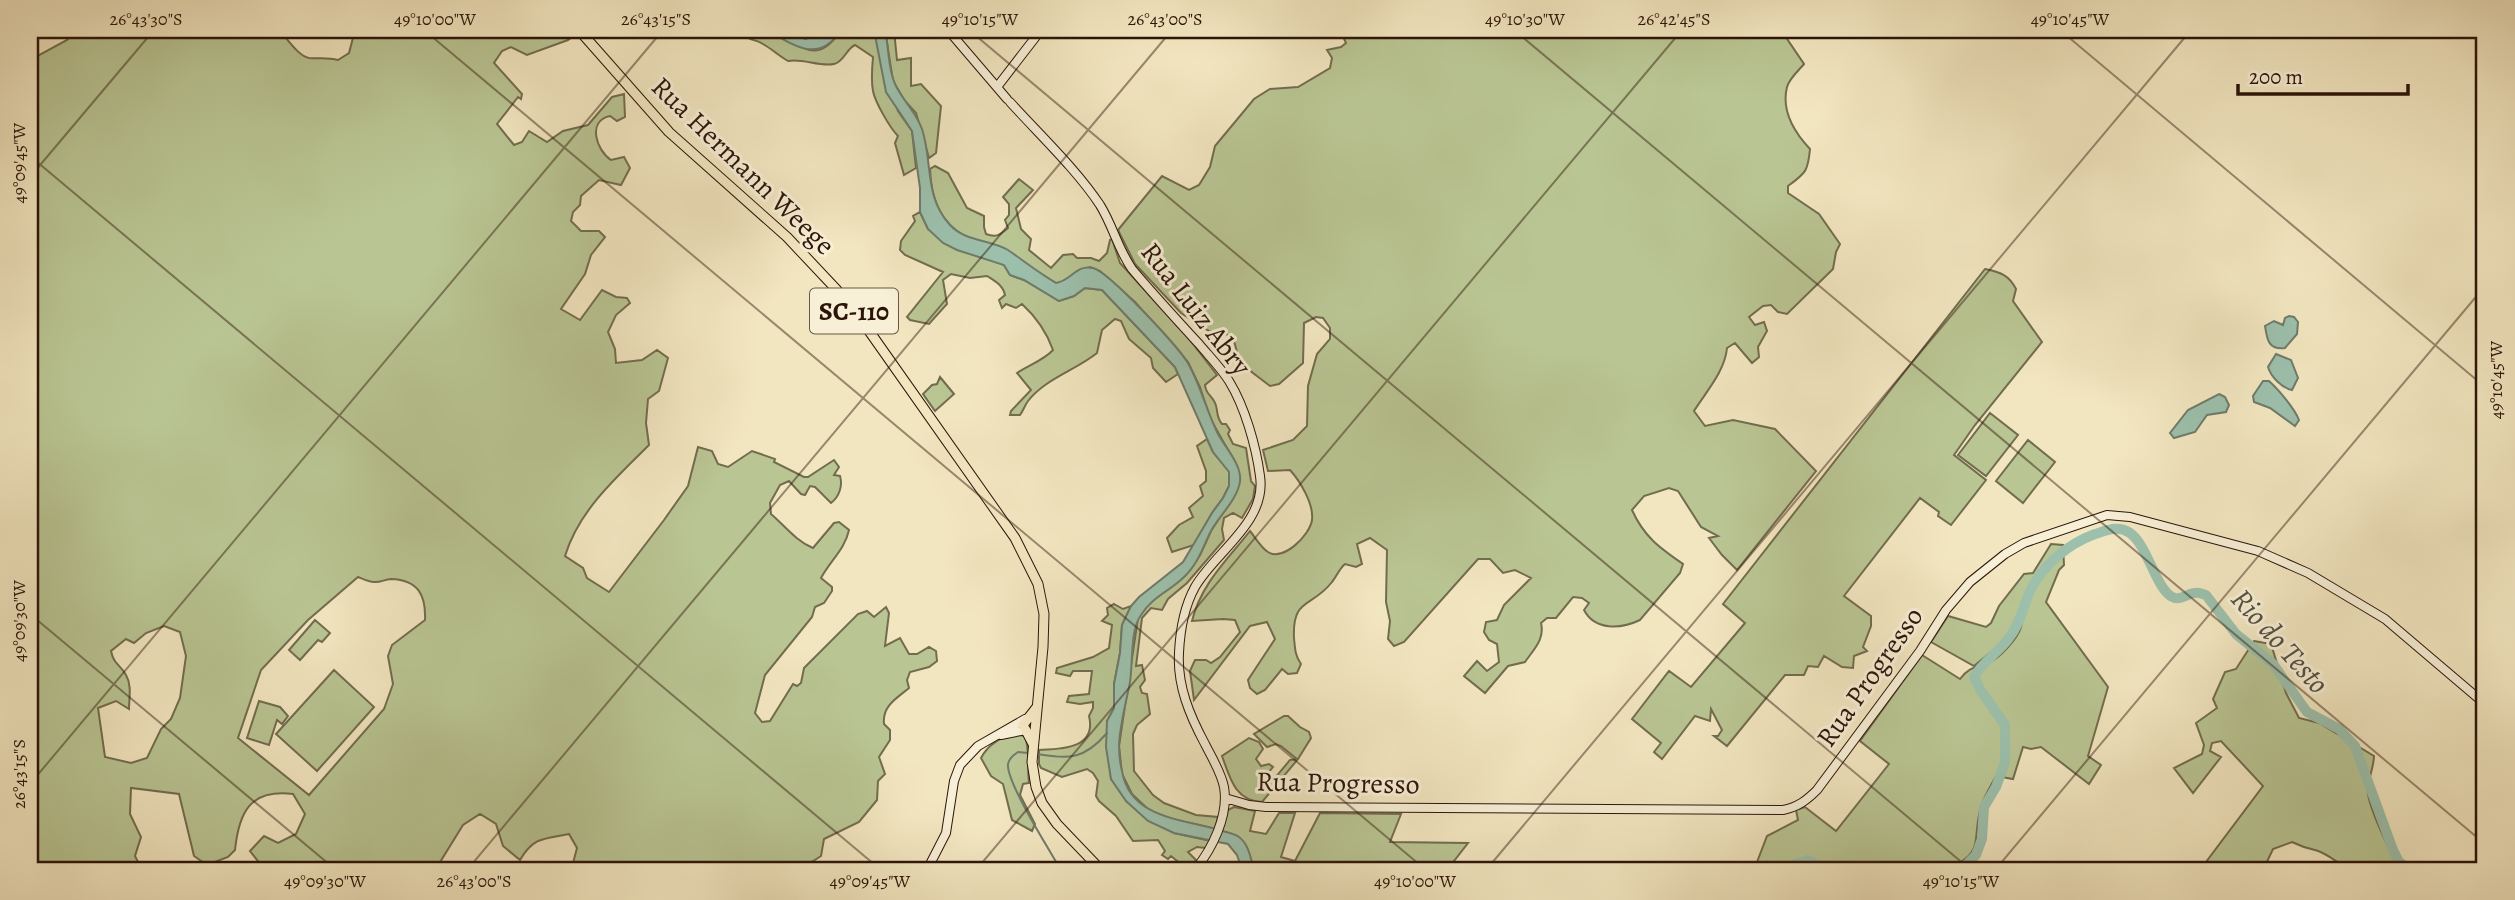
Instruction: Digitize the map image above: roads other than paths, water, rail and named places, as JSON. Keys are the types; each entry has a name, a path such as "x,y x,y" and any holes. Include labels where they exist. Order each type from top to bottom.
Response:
{"main road":[{"name":"Rua Hermann Weege","path":"579,30 668,132 787,237 836,289 1005,523 1032,570 1041,599 1044,635 1033,751"},
{"path":"1026,718 1034,719 1036,726 1032,731 1026,730 1023,725 1026,718 1038,706"},
{"name":"SC-110","path":"1026,730 1033,751 1035,788 1048,813 1065,835 1101,870"}],"street":[{"name":"Rua Luiz Abry","path":"948,30 1091,192 1112,226 1126,260 1228,379 1242,409 1259,469 1260,497 1247,521 1196,586 1185,611 1178,655 1180,678 1188,706 1218,769 1225,798"},
{"path":"997,88 1041,30"},
{"name":"Rua Progresso","path":"1225,798 1266,807 1792,808 1818,790 1925,644 1946,610 1970,582 2024,542 2107,515 2130,517 2258,551 2308,573 2385,619 2485,705"},
{"path":"927,870 946,833 954,781 960,765 971,752 991,737 1026,718"},
{"path":"991,737 1026,730"},
{"path":"1195,870 1213,842 1225,798"},
{"path":"2477,870 2485,862"}],"waterway":[{"name":"Rio do Testo","path":"1954,870 1966,865 1976,855 1982,839 1984,807 1996,787 2005,762 2005,725 1974,677 2013,632 2031,589 2050,563 2085,538 2117,529 2130,533 2136,539 2169,595 2175,598 2192,593 2206,595 2236,634 2273,664 2307,712 2339,729 2355,746 2393,850 2399,862 2411,870"},
{"path":"1037,754 1075,756 1091,748 1107,733"},
{"path":"1028,753 1018,752 1009,760 1009,773 1021,800 1061,870"},
{"name":"Rio do Testo","path":"1794,870 1795,864 1808,860 1825,870"}]}
